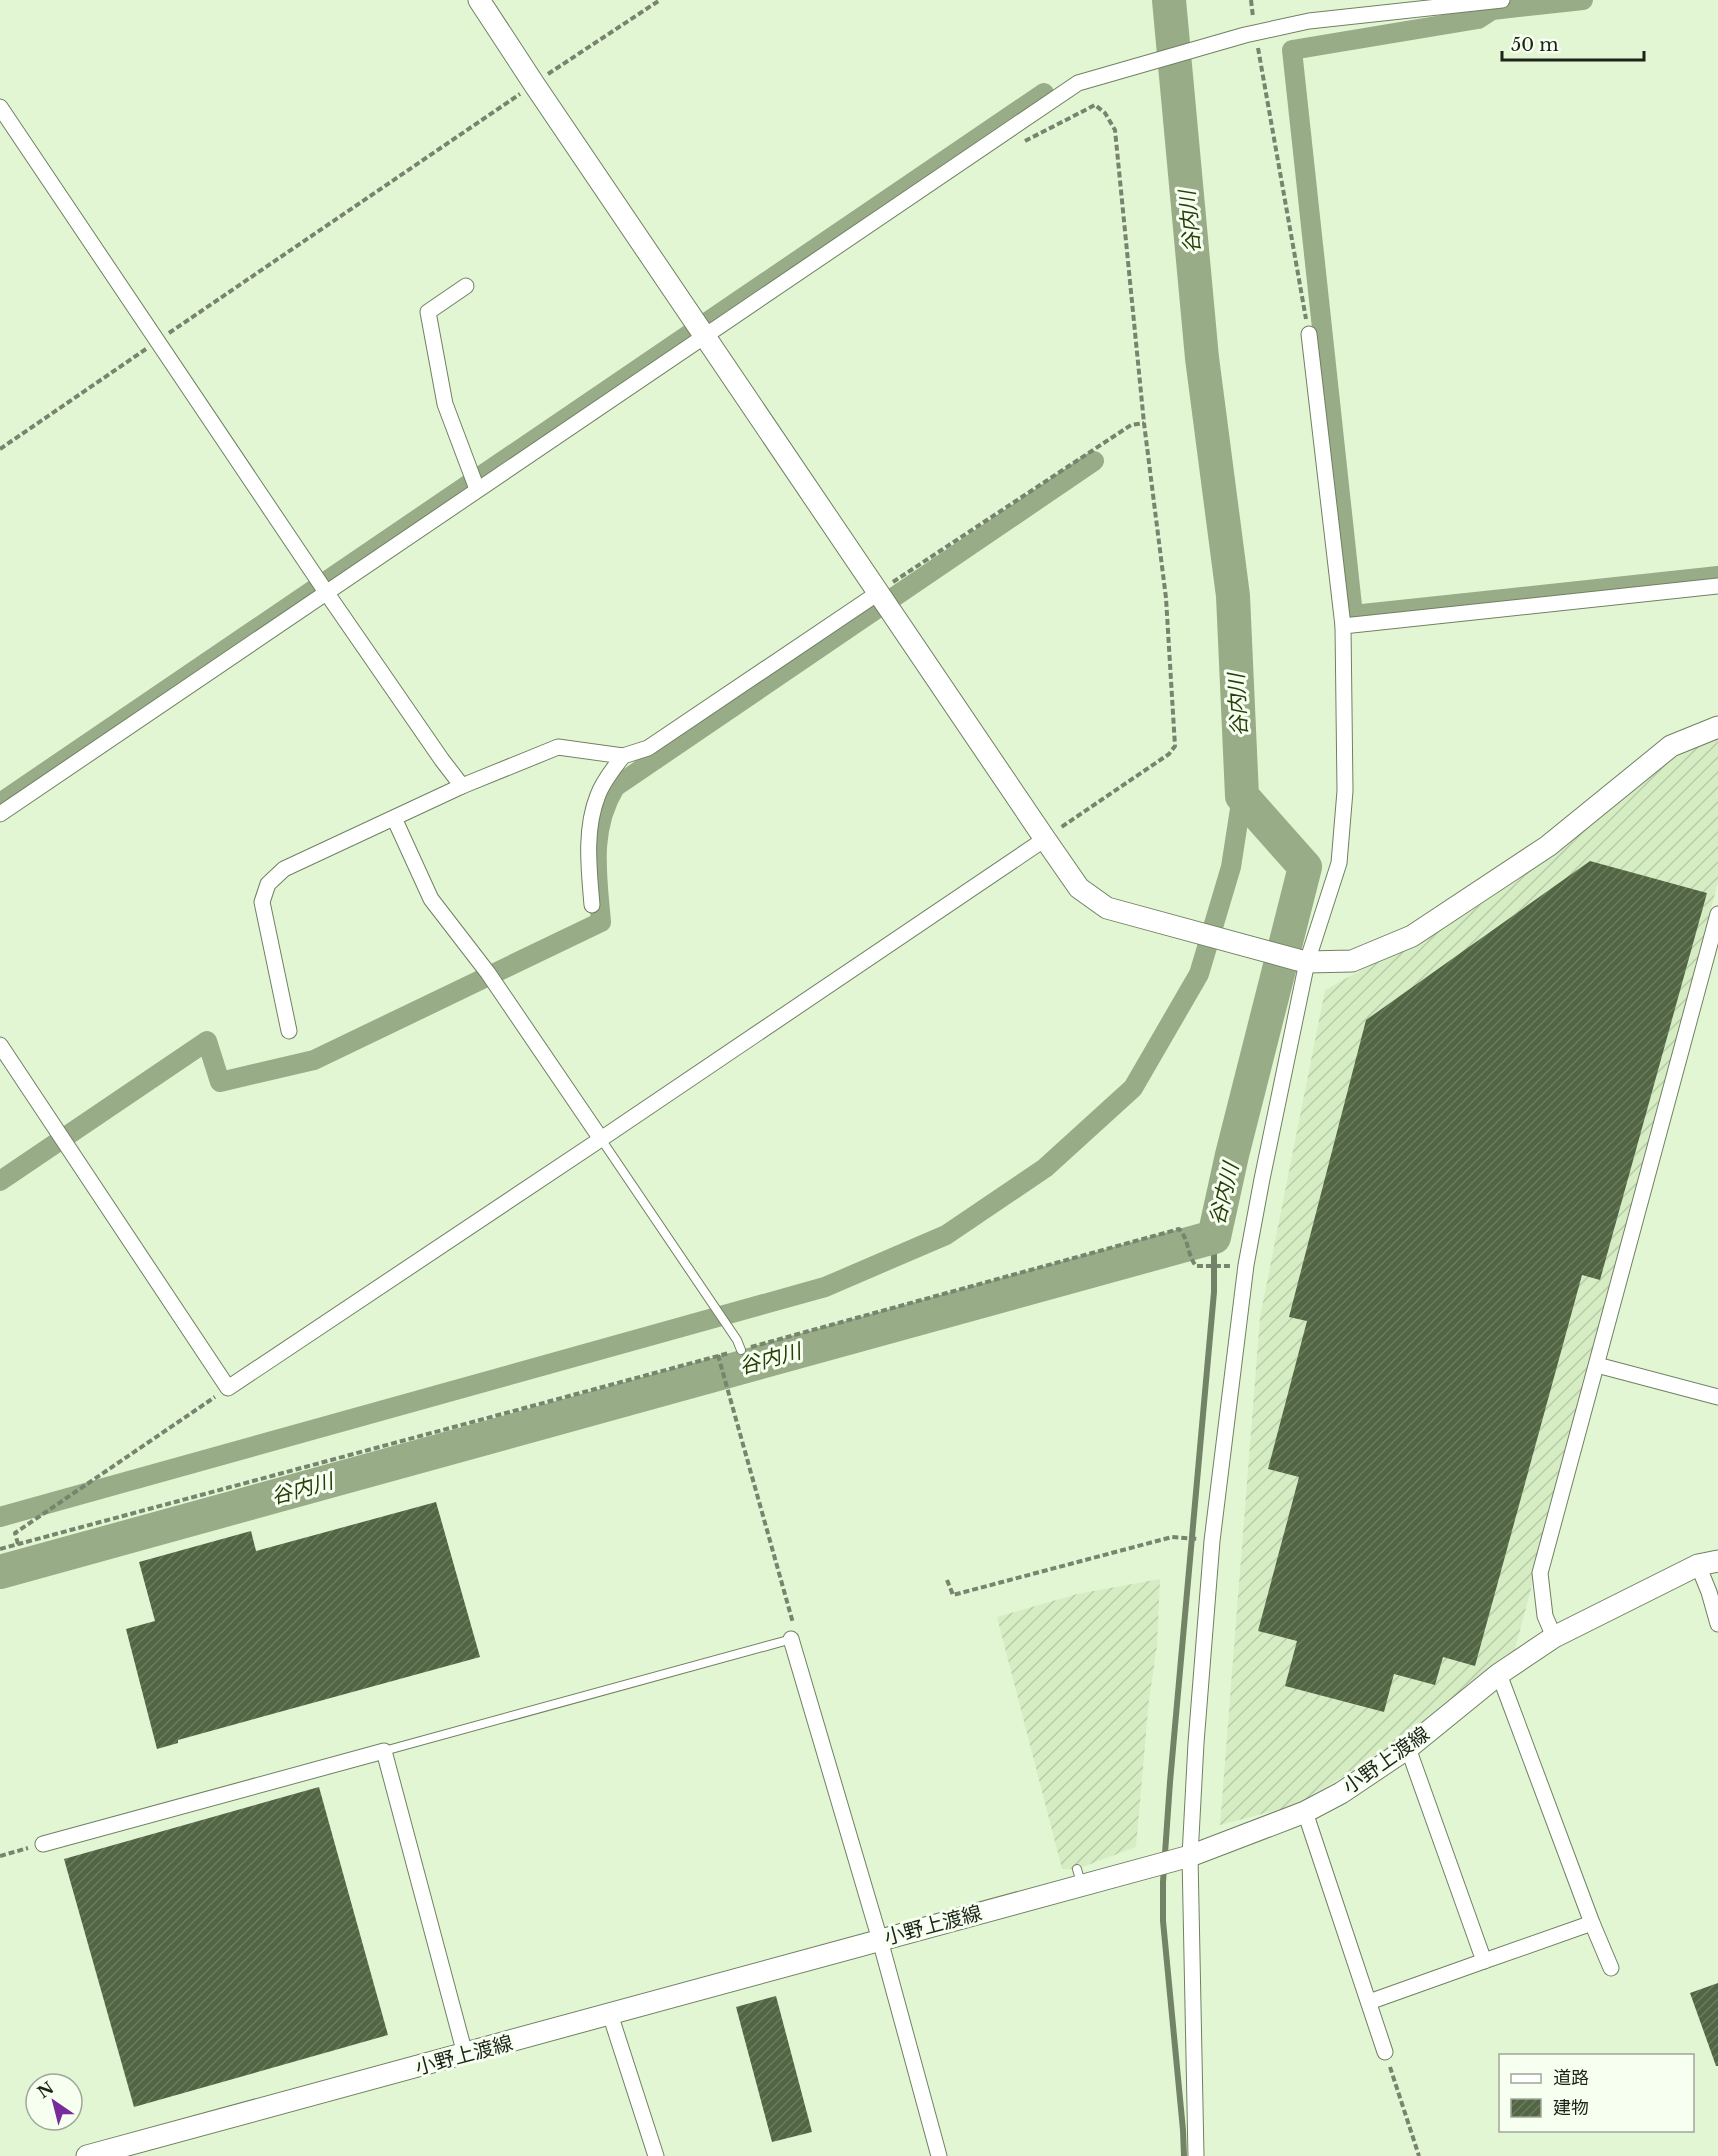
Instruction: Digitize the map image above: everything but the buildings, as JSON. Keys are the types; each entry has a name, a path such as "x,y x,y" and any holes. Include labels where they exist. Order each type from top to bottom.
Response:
{"street":[{"path":"479,0 1045,839 1079,888 1107,908 1303,961 1352,961 1412,936 1548,846 1671,746 1718,727"},
{"path":"0,814 1078,83 1250,34 1309,21 1502,0"},
{"path":"0,107 326,592 462,786"},
{"path":"466,286 428,312 445,404 477,489"},
{"path":"1196,2156 1190,1856 1196,1743 1212,1541 1246,1266 1303,961 1340,863 1345,791 1343,626 1309,334"},
{"path":"1343,626 1718,586"},
{"path":"289,1031 262,902 268,884 284,869 462,786 558,747 623,756 648,748 878,593"},
{"path":"592,905 588,858 591,819 598,794 623,756"},
{"path":"394,818 431,899 488,973 602,1139"},
{"path":"0,1045 228,1388 602,1139 1045,839"},
{"path":"1554,1637 1545,1616 1540,1574 1718,914"},
{"path":"1597,1365 1718,1397"},
{"path":"1708,1563 1709,1592 1718,1624"},
{"name":"小野上渡線","path":"87,2156 880,1940 1079,1877 1144,1868 1190,1856 1305,1812 1341,1793 1408,1748 1499,1674 1554,1637 1708,1563"},
{"path":"794,1638 939,2156"},
{"path":"1499,1674 1611,1968"},
{"path":"1408,1748 1484,1961"},
{"path":"43,1844 384,1751 465,2054"},
{"path":"1305,1812 1385,2052"},
{"path":"1369,2002 1592,1923"},
{"path":"610,2014 656,2156"}],"lane":[{"path":"602,1139 737,1340 741,1350"},
{"path":"384,1751 794,1638"}],"path":[{"path":"0,449 660,0"},
{"path":"1250,34 1309,334"},
{"path":"1022,143 1095,105 1105,113 1115,130 1144,423 1166,598 1174,746 1169,753 1045,839"},
{"path":"878,593 1131,425 1144,423"},
{"path":"0,1549 719,1358 1179,1229 1184,1234 1192,1261 1196,1266 1236,1266"},
{"path":"719,1358 794,1638"},
{"path":"18,1544 15,1533 228,1388"},
{"path":"947,1580 953,1595 1172,1537 1201,1539"},
{"path":"0,1856 43,1844"},
{"path":"1385,2052 1419,2156"}],"shaded area":[{"path":"1718,738 1718,882 1514,1653 1407,1738 1296,1805 1220,1825 1260,1317 1325,990 1482,904 1669,760"},
{"path":"1160,1579 1157,1646 1149,1700 1136,1847 1077,1869 1062,1869 997,1617 1077,1594"}],"waterway":[{"name":"谷内川","path":"0,1572 1214,1237 1232,1155 1305,867 1242,796 1233,596 1202,358 1169,0"},
{"path":"1583,0 1492,10 1478,19 1292,50 1353,615 1718,576"},
{"path":"0,803 1044,93"},
{"path":"0,1181 207,1041 220,1082 314,1060 601,922 597,870 598,836 601,820 615,787 1094,461"},
{"path":"0,1517 825,1287 946,1235 1045,1168 1133,1088 1199,974 1231,867 1242,796"},
{"path":"1184,2156 1163,1921 1163,1882 1214,1292 1214,1237"}]}
